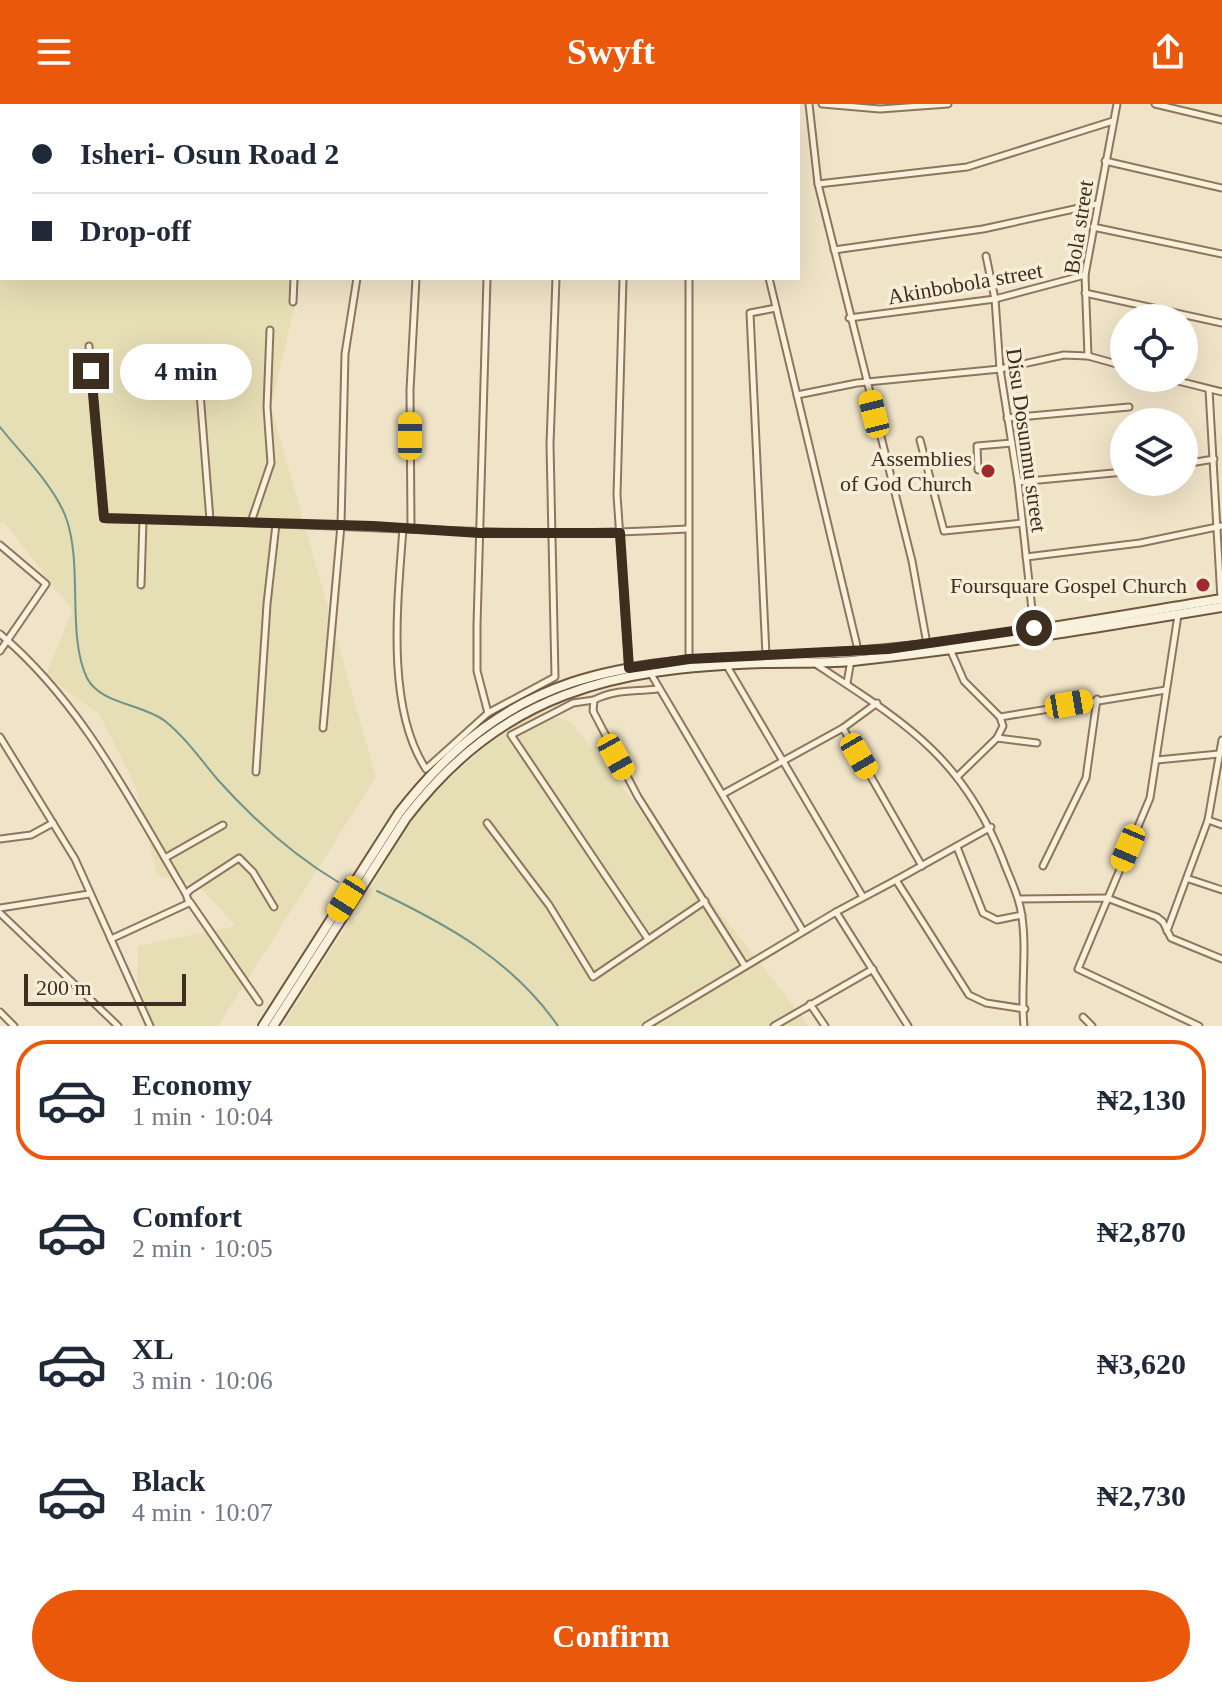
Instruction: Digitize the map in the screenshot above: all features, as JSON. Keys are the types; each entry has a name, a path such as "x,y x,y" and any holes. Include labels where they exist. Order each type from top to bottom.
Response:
{"main road":[{"path":"854,655 1222,602"},
{"path":"273,1026 406,818 429,788 483,738 511,718 560,691 651,673 950,648 1178,615 1222,602"},
{"path":"263,1026 399,813 423,782 487,725 560,691 629,668 689,659 766,655 813,659"}],"street":[{"path":"809,104 818,184 912,561 927,644"},
{"path":"822,104 880,109 948,104"},
{"name":"Bola street","path":"1088,356 1085,275 1117,104"},
{"path":"1155,104 1222,120"},
{"path":"818,184 967,167 1113,121"},
{"path":"1105,161 1222,188"},
{"path":"834,250 983,229 1097,204"},
{"path":"1093,227 1222,254"},
{"name":"Disu Dosunmu street","path":"986,256 995,299 1000,369 1018,482 1034,628"},
{"name":"Akinbobola street","path":"849,318 995,299 1085,275"},
{"path":"293,302 294,280"},
{"path":"323,728 341,525 345,354 357,280"},
{"path":"416,280 399,672 406,723 414,750 426,769 488,713 555,677 550,533 556,280"},
{"path":"487,280 477,671 488,713"},
{"path":"623,280 617,495 629,668"},
{"path":"689,280 689,659"},
{"path":"769,280 854,655 847,683"},
{"path":"1085,293 1222,323"},
{"path":"766,655 750,313 776,308"},
{"path":"251,522 271,463 267,407 270,330"},
{"path":"89,346 103,515 107,519 210,520 480,533 620,533 687,529"},
{"path":"797,395 1000,369 1064,355 1088,356 1110,362"},
{"path":"1198,387 1222,392"},
{"path":"1209,390 1222,602"},
{"path":"200,393 210,520"},
{"path":"1007,418 1129,407"},
{"path":"920,440 944,531 1022,523"},
{"path":"978,470 977,446 1012,443"},
{"path":"1198,462 1214,459"},
{"path":"1018,482 1110,473"},
{"path":"141,585 143,519"},
{"path":"256,772 267,604 276,524"},
{"path":"1026,557 1140,543 1219,527"},
{"path":"0,545 46,584 0,651"},
{"path":"1178,615 1150,798 1079,964 1080,973 1199,1026"},
{"path":"0,634 44,674 81,720 190,902 259,1002"},
{"path":"950,648 964,681 1000,717 1003,726 997,738 958,776"},
{"path":"813,659 877,703 929,746 958,776 991,827 1019,899 1022,915 1023,1025"},
{"path":"726,665 863,897"},
{"path":"651,673 657,689 803,931"},
{"path":"648,939 511,735 573,703 594,700 617,691 657,689"},
{"path":"1000,717 1166,690"},
{"path":"1043,866 1086,778 1097,699"},
{"path":"594,700 593,711 605,737 745,966"},
{"path":"723,794 783,764 843,728 877,703"},
{"path":"843,728 922,866"},
{"path":"0,737 75,859 150,1026"},
{"path":"997,738 1037,743"},
{"path":"1167,931 1189,879 1208,820 1222,740"},
{"path":"1157,760 1219,754"},
{"path":"1208,820 1222,825"},
{"path":"0,839 31,835 53,823"},
{"path":"487,823 549,905 592,976 705,901"},
{"path":"165,858 223,825"},
{"path":"646,1026 803,931 991,827"},
{"path":"957,847 983,913 997,920 1022,915"},
{"path":"186,894 239,858 253,872 274,907"},
{"path":"1189,879 1222,890"},
{"path":"896,880 969,995 986,1003 1025,1009"},
{"path":"0,910 89,894"},
{"path":"1019,899 1107,898 1157,917 1171,938 1222,959"},
{"path":"111,939 190,902"},
{"path":"0,910 118,1026"},
{"path":"836,912 908,1026"},
{"path":"774,1026 873,969"},
{"path":"810,1004 825,1026"},
{"path":"0,1012 14,1026"},
{"path":"1083,1017 1092,1026"}],"shaded area":[{"path":"0,280 301,280 271,407 376,777 218,1026 154,1026 137,980 138,946 236,926 199,886 157,875 136,787 99,714 46,676 72,610 5,523 0,523"},
{"path":"524,705 571,722 809,1026 282,1026 363,901 418,808 512,722"}],"waterway":[{"path":"0,427 44,480 65,515 74,555 77,641 87,678 93,687 112,699 165,721 260,823 290,849 338,882"},
{"path":"377,891 477,946 520,982 558,1026"}],"place":[{"name":"Assemblies of God Church","path":"988,471"},
{"name":"Foursquare Gospel Church","path":"1203,585"}],"route":[{"path":"91,371 104,518 373,526 480,533 620,533 623,616 629,668 689,659 888,649 1034,628"}]}
